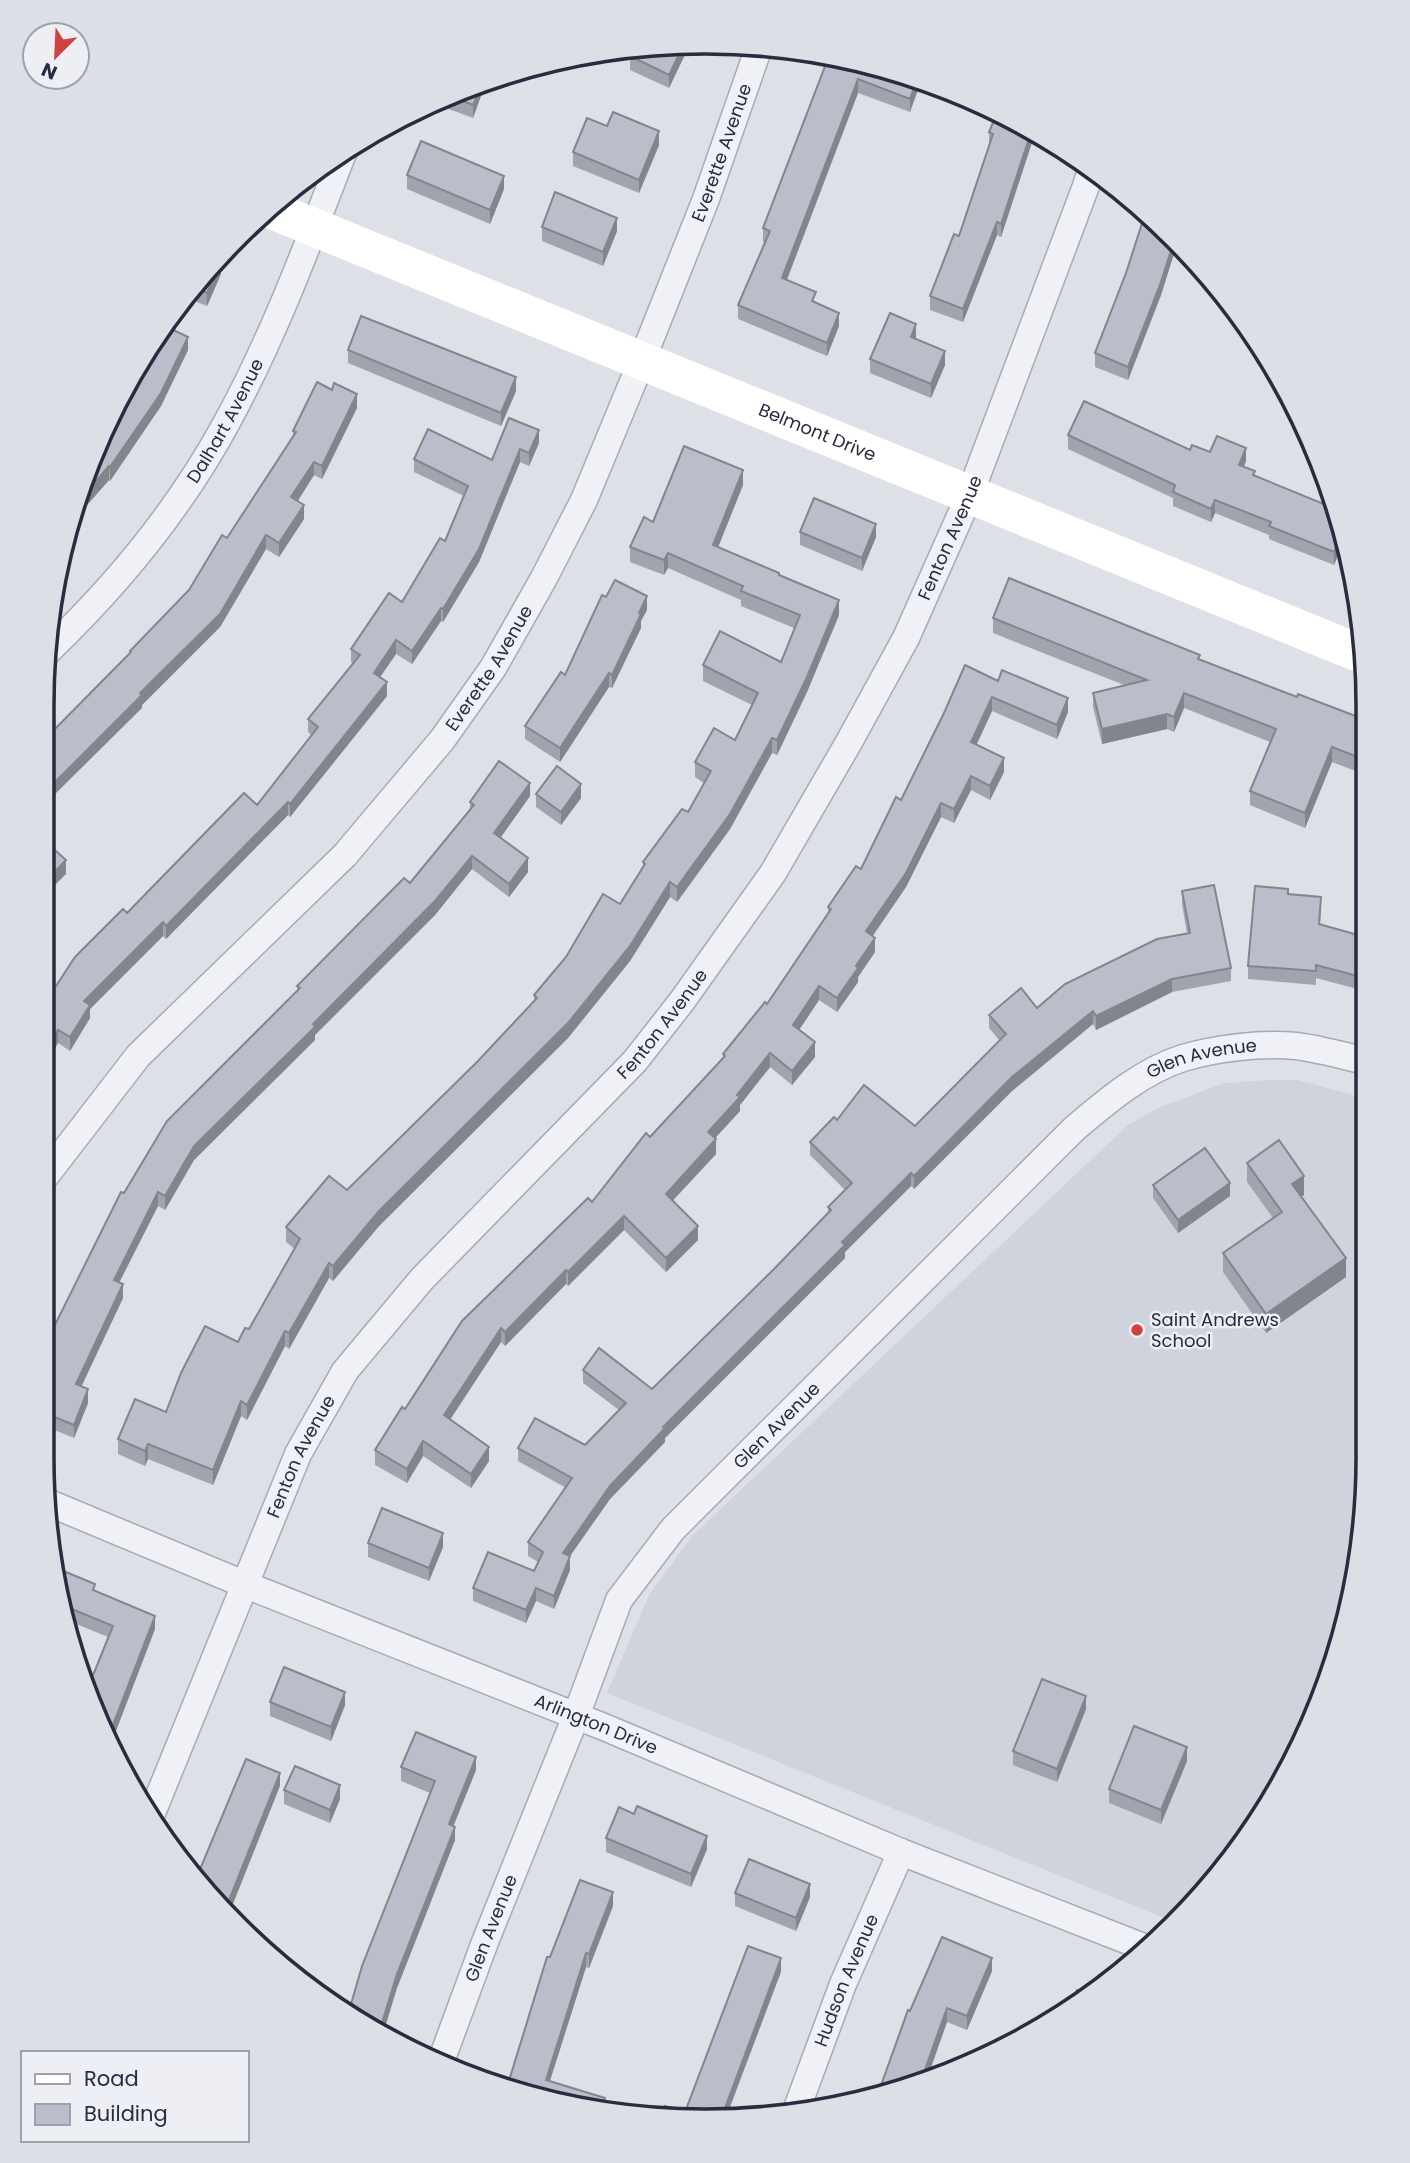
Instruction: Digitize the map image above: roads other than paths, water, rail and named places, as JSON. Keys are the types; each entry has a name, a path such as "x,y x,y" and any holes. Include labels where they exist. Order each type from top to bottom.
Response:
{"street":[{"name":"Everette Avenue","path":"54,1165 138,1056 345,855 442,740 493,668 584,500 706,199 756,57"},
{"name":"Dalhart Avenue","path":"58,640 80,620 127,566 177,501 227,423 265,346 337,168"},
{"name":"Fenton Avenue","path":"155,1806 298,1454 345,1371 422,1279 635,1061 773,873 849,742 906,638 970,494 1088,179"},
{"name":"Belmont Drive","path":"279,213 1353,651"},
{"name":"Glen Avenue","path":"444,2054 619,1600 673,1529 1075,1128 1109,1099 1146,1075 1182,1059 1222,1050 1295,1046 1356,1059"},
{"name":"Arlington Drive","path":"56,1506 246,1585 576,1716 901,1852 1137,1944"},
{"name":"Hudson Avenue","path":"800,2101 843,1984 901,1852"}],"place":[{"name":"Saint Andrews School","path":"1137,1330"}]}
